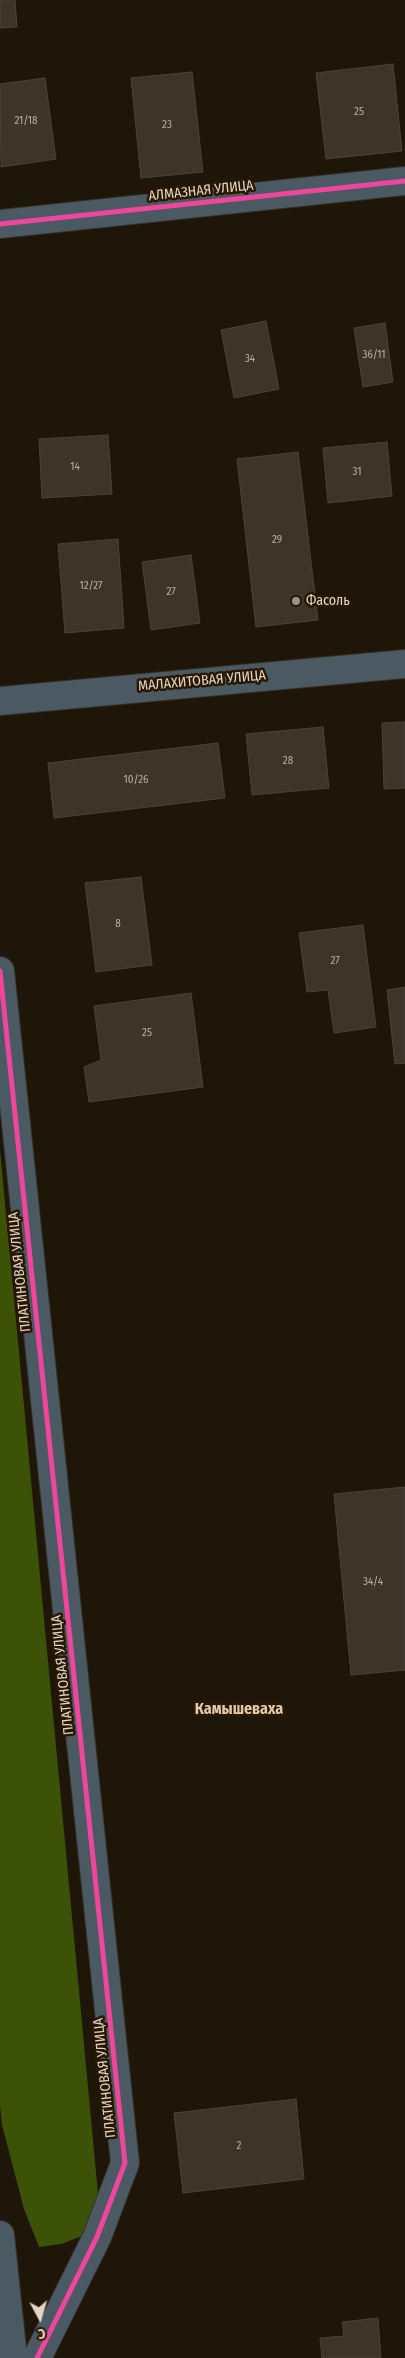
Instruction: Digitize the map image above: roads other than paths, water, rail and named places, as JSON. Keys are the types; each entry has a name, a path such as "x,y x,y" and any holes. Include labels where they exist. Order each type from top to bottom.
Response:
{"street":[{"name":"АЛМАЗНАЯ УЛИЦА","path":"0,224 405,181"},
{"name":"МАЛАХИТОВАЯ УЛИЦА","path":"0,701 405,664"},
{"name":"ПЛАТИНОВАЯ УЛИЦА","path":"0,971 125,2163 97,2237 37,2358"},
{"path":"0,2235 13,2358"}],"place":[{"name":"Фасоль","path":"296,601"}],"district":[{"name":"Камышеваха","path":"239,1710"}]}
